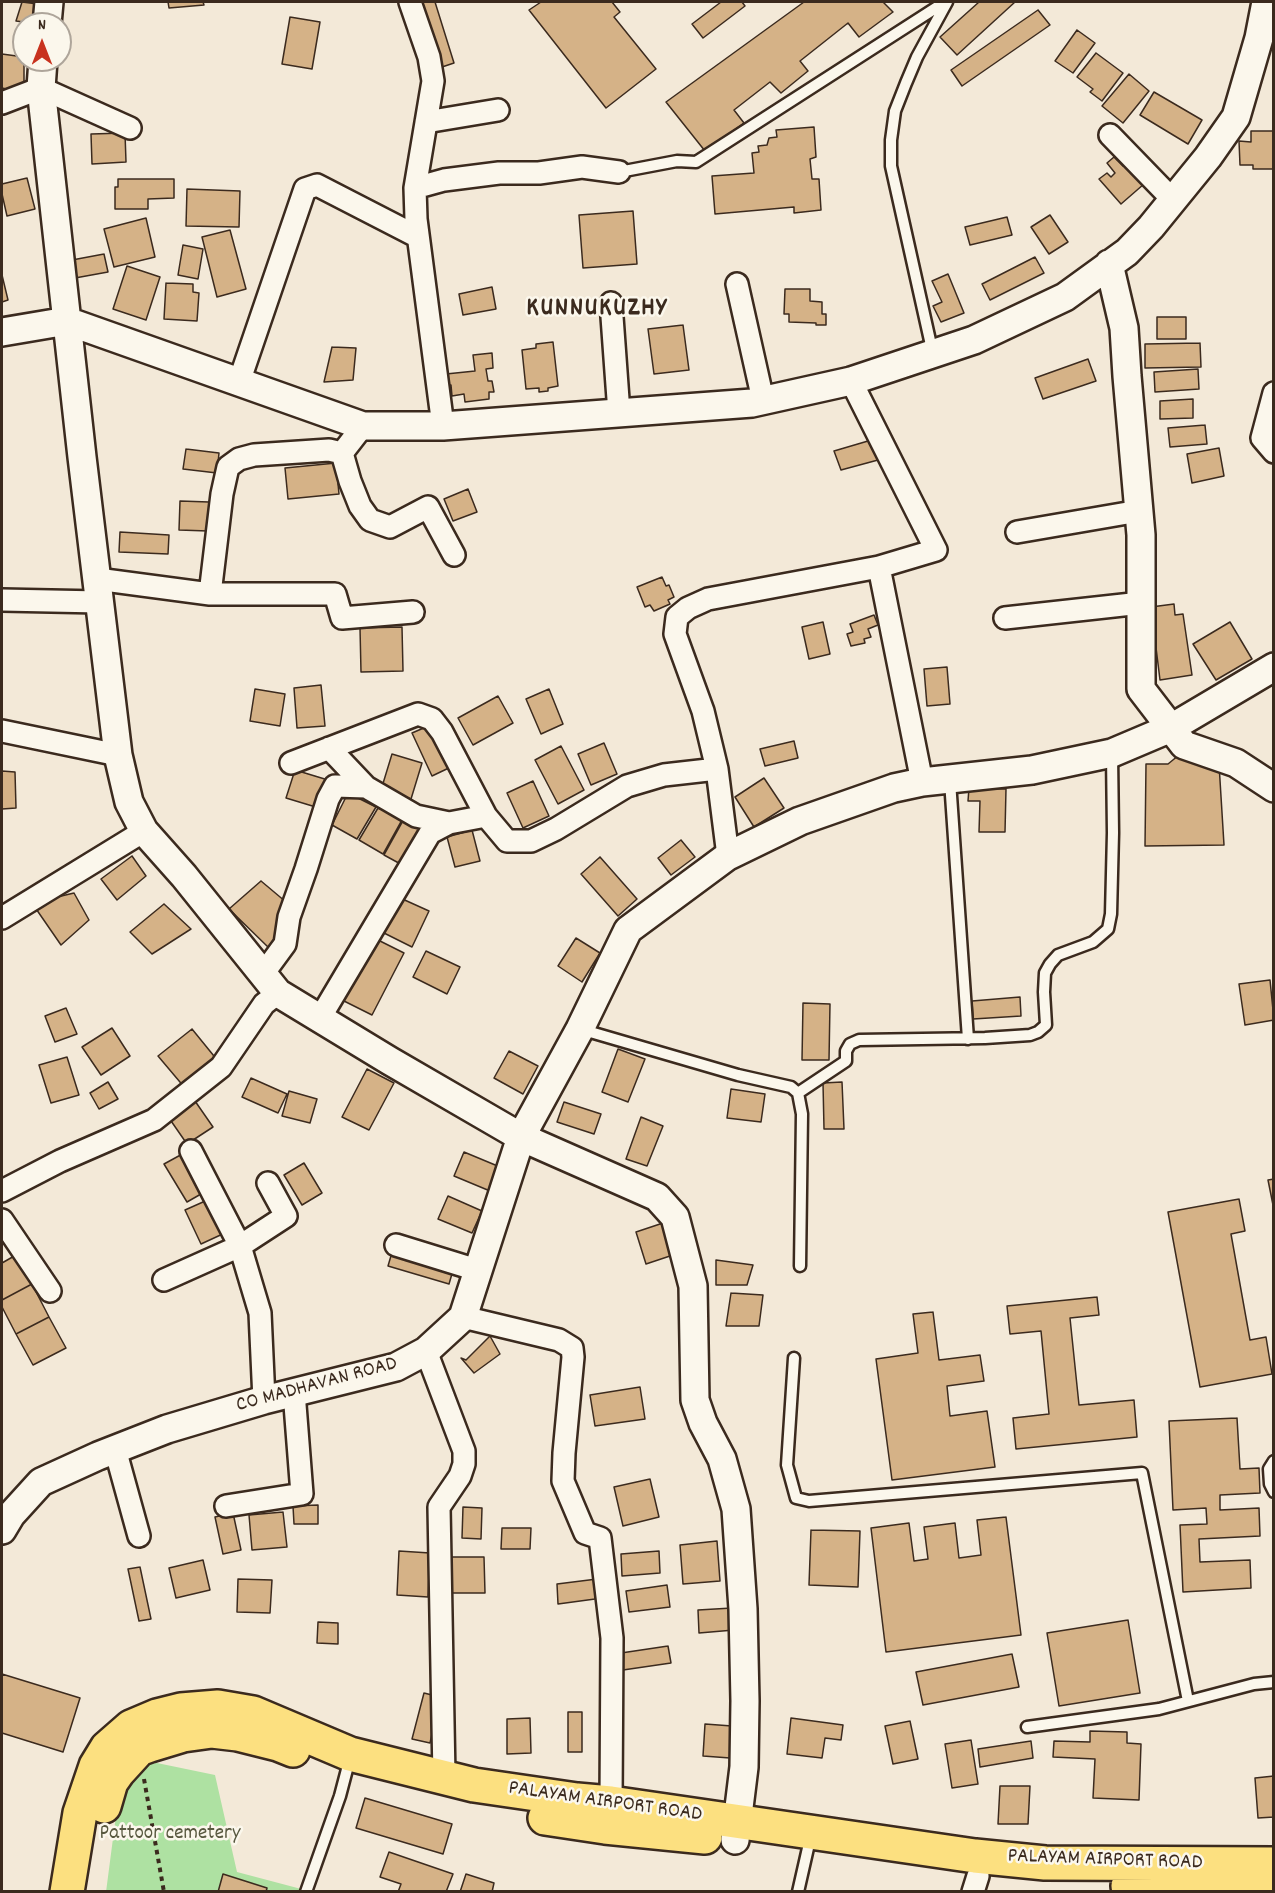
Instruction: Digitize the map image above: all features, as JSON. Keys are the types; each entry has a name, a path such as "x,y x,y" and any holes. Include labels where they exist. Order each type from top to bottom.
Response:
{"main road":[{"name":"PALAYAM AIRPORT ROAD","path":"68,1892 80,1814 96,1766 107,1748 131,1727 157,1716 182,1710 218,1707 253,1713 349,1762 474,1808 605,1827 737,1830 1045,1863 1274,1864"},
{"name":"PALAYAM AIRPORT ROAD","path":"89,1892 97,1835 106,1796 118,1772 139,1749 183,1735 212,1731 238,1734 349,1762 444,1777 474,1785 611,1803 975,1884 1201,1890 1274,1887"}],"street":[{"path":"410,2 429,57 433,81 415,188 418,237 443,426"},
{"path":"2,332 67,321 363,426 443,426 764,400 851,381 974,340 1065,297 1135,244 1208,157 1236,117 1259,38 1266,2"},
{"path":"42,72 41,88 98,591 118,755 129,802 144,831 271,983 320,1018 521,1137 657,1197 675,1217 693,1286 695,1400 703,1423 722,1459 736,1509 743,1609 745,1701 744,1767 737,1830"},
{"path":"2,103 41,88 130,128"},
{"path":"426,122 498,110"},
{"path":"1110,135 1173,200"},
{"path":"415,188 454,178 499,173 539,173 582,167 619,172"},
{"path":"239,382 305,189 317,185 418,237"},
{"path":"1109,264 1124,328 1126,376 1142,535 1141,689 1184,745 1236,763 1274,788"},
{"path":"736,284 764,400"},
{"path":"611,303 619,413"},
{"path":"728,856 717,769 703,711 675,634 677,617 688,608 708,599 879,567 936,550 851,381"},
{"path":"1274,393 1262,438 1274,452"},
{"path":"342,453 363,426"},
{"path":"210,594 222,494 228,467 239,459 254,455 329,450 342,453"},
{"path":"342,453 360,506 370,520 390,527 428,507 454,555"},
{"path":"1017,532 1139,511"},
{"path":"879,567 922,782"},
{"path":"2,600 98,591 335,594 342,618 413,612"},
{"path":"1005,618 1141,603"},
{"path":"611,1803 612,1638 600,1538 585,1533 563,1481 572,1348 560,1340 464,1317 521,1137 580,1029 628,930 728,856 800,820 894,788 922,782 1032,770 1112,753 1171,728 1274,667"},
{"path":"291,763 418,714 432,719 442,732 486,816 507,841 531,841 556,829 627,786 664,775 717,769"},
{"path":"2,731 118,755"},
{"path":"329,748 366,787 416,816 449,823"},
{"path":"2,1191 60,1161 154,1120 221,1067 264,1004 285,944 289,917 328,799 335,786 366,787"},
{"path":"320,1018 430,833 449,823 486,816"},
{"path":"2,918 144,831"},
{"path":"191,1150 240,1246 260,1313 264,1400"},
{"path":"164,1280 240,1246 286,1216 268,1183"},
{"path":"2,1220 50,1291"},
{"path":"396,1245 477,1270"},
{"name":"CO MADHAVAN ROAD","path":"2,1530 11,1515 41,1482 167,1429 264,1400 396,1367 426,1351 464,1317"},
{"path":"426,1351 464,1451 464,1464 460,1476 439,1507 444,1777"},
{"path":"226,1506 302,1494 294,1392"},
{"path":"115,1449 139,1536"}],"lane":[{"path":"619,172 677,161 696,162 946,2"},
{"path":"933,354 891,166 891,140 895,111 906,83 946,2"},
{"path":"798,1093 846,1061 846,1051 850,1044 858,1040 1030,1035 1046,1025 1044,992 1046,973 1050,964 1058,954 1093,942 1108,929 1111,914 1113,833 1112,753"},
{"path":"950,780 968,1038"},
{"path":"580,1029 738,1075 791,1087 798,1093 802,1114 800,1266"},
{"path":"794,1358 787,1465 796,1498 809,1501 1142,1473 1188,1701"},
{"path":"1274,1461 1269,1469 1270,1484 1274,1492"},
{"path":"1027,1727 1159,1709 1254,1684 1274,1682"},
{"path":"306,1892 349,1762"},
{"path":"798,1892 807,1848"}],"path":[{"path":"139,1749 164,1892"}],"green space":[{"name":"Pattoor cemetery","path":"157,1763 215,1775 237,1872 305,1890 304,1892 106,1892 115,1823 123,1789 145,1764"}],"building":[{"path":"22,2 38,4 35,12 19,12"},
{"path":"168,2 203,2 204,5 169,8"},
{"path":"421,2 435,2 454,63 436,69"},
{"path":"541,2 612,2 620,12 614,17 656,69 606,108 529,10"},
{"path":"721,2 742,2 745,6 703,38 692,24"},
{"path":"804,2 883,2 893,12 859,37 848,23 800,61 808,71 781,93 770,82 734,110 744,123 705,151 666,102"},
{"path":"979,2 1015,2 957,55 940,37"},
{"path":"1038,10 1050,25 962,86 951,70"},
{"path":"290,17 320,22 312,69 282,64"},
{"path":"1077,30 1095,43 1073,73 1055,61"},
{"path":"1096,53 1123,73 1102,101 1090,92 1093,89 1077,77"},
{"path":"2,54 12,55 12,72 24,72 24,93 2,88"},
{"path":"1129,74 1149,91 1123,123 1102,106"},
{"path":"1154,92 1202,120 1188,144 1140,115"},
{"path":"814,127 816,157 810,159 812,179 819,179 821,210 794,213 794,207 715,214 712,176 754,173 752,153 759,152 758,146 767,145 769,138 777,137 776,130"},
{"path":"1251,131 1274,131 1274,169 1253,169 1253,165 1240,165 1239,141 1251,142"},
{"path":"125,133 126,162 92,164 91,134"},
{"path":"1114,157 1123,166 1126,163 1144,184 1121,204 1099,179 1107,173 1111,177 1115,173 1107,163"},
{"path":"27,178 35,209 7,216 2,184"},
{"path":"118,179 174,179 174,198 148,199 148,209 115,209 115,187 118,187"},
{"path":"187,189 240,191 239,227 186,226"},
{"path":"633,211 637,264 583,268 579,215"},
{"path":"1050,215 1068,242 1049,254 1031,227"},
{"path":"1007,217 1012,235 970,245 965,227"},
{"path":"146,218 155,257 114,267 104,229"},
{"path":"230,230 246,289 217,297 202,237"},
{"path":"183,245 203,249 198,279 178,275"},
{"path":"104,254 108,272 75,278 72,260"},
{"path":"1035,257 1044,273 990,300 982,284"},
{"path":"127,266 160,277 146,320 113,309"},
{"path":"948,274 964,313 941,322 933,306 942,302 932,281"},
{"path":"2,275 8,300 2,302"},
{"path":"166,283 193,284 193,292 199,293 197,321 164,319"},
{"path":"492,287 496,309 463,315 459,294"},
{"path":"785,289 810,289 810,301 822,302 822,314 826,314 826,325 789,322 789,314 784,314"},
{"path":"1157,317 1186,317 1186,339 1157,339"},
{"path":"683,325 689,370 654,374 648,329"},
{"path":"553,342 558,386 539,392 539,388 526,389 522,350 536,348 536,344"},
{"path":"1200,343 1201,367 1145,368 1145,344"},
{"path":"332,347 356,348 353,380 324,382"},
{"path":"492,353 493,368 486,369 488,381 492,381 494,392 489,392 489,399 465,402 464,394 452,396 451,385 448,385 446,374 475,371 473,355"},
{"path":"1088,359 1096,381 1043,399 1035,378"},
{"path":"1198,369 1199,389 1155,392 1154,372"},
{"path":"1193,399 1193,418 1160,419 1160,401"},
{"path":"1205,425 1207,444 1170,447 1168,428"},
{"path":"868,441 878,460 841,470 834,451"},
{"path":"1219,448 1224,476 1192,483 1187,454"},
{"path":"186,449 219,453 217,473 183,469"},
{"path":"336,463 339,494 288,499 285,468"},
{"path":"468,489 477,512 453,521 444,499"},
{"path":"180,501 209,502 208,531 179,530"},
{"path":"120,532 169,535 168,554 119,552"},
{"path":"662,577 666,586 669,585 674,597 668,600 670,604 654,611 650,605 645,607 637,587"},
{"path":"1174,604 1175,615 1183,614 1192,675 1160,680 1151,607"},
{"path":"874,615 878,625 868,629 871,637 864,639 865,643 851,646 847,634 853,632 850,624"},
{"path":"823,622 830,654 809,659 802,627"},
{"path":"1230,622 1252,659 1216,680 1193,644"},
{"path":"402,627 403,671 361,672 360,628"},
{"path":"947,667 950,704 927,706 924,669"},
{"path":"321,685 325,726 297,728 294,688"},
{"path":"255,689 285,694 280,726 250,721"},
{"path":"549,689 563,724 541,734 526,699"},
{"path":"498,696 513,723 473,745 458,718"},
{"path":"433,724 453,766 432,776 412,733"},
{"path":"794,741 798,758 765,766 760,749"},
{"path":"604,743 617,774 591,785 578,754"},
{"path":"561,746 584,790 558,804 535,760"},
{"path":"392,754 422,763 411,799 381,790"},
{"path":"1179,755 1219,764 1224,845 1145,846 1146,764 1168,764"},
{"path":"295,770 328,780 319,808 286,798"},
{"path":"2,771 15,772 16,808 2,809"},
{"path":"764,778 784,808 754,827 735,797"},
{"path":"533,781 549,816 523,828 507,793"},
{"path":"969,788 1006,789 1005,832 979,832 980,801 968,801"},
{"path":"348,793 376,807 357,839 332,825"},
{"path":"378,808 403,818 383,854 359,840"},
{"path":"404,819 428,831 406,867 384,855"},
{"path":"472,830 480,861 455,867 447,837"},
{"path":"681,840 695,857 671,875 658,858"},
{"path":"132,856 146,876 117,900 101,879"},
{"path":"600,857 637,899 618,916 581,874"},
{"path":"261,881 286,902 283,931 269,948 229,909"},
{"path":"74,893 89,920 61,945 32,903"},
{"path":"398,897 429,911 412,947 382,932"},
{"path":"164,904 191,929 152,954 130,932"},
{"path":"374,938 404,953 372,1015 342,1000"},
{"path":"576,938 600,953 582,982 558,966"},
{"path":"426,951 460,967 447,994 413,977"},
{"path":"1270,980 1274,1020 1245,1025 1239,984"},
{"path":"1020,997 1021,1016 973,1019 972,1001"},
{"path":"803,1003 830,1004 829,1060 802,1060"},
{"path":"66,1008 77,1034 55,1042 45,1016"},
{"path":"112,1028 130,1056 101,1075 82,1047"},
{"path":"192,1029 218,1061 185,1088 158,1056"},
{"path":"618,1049 645,1059 628,1102 602,1092"},
{"path":"509,1051 538,1066 523,1094 494,1078"},
{"path":"67,1057 79,1095 51,1103 39,1065"},
{"path":"367,1069 394,1083 369,1130 342,1117"},
{"path":"251,1078 287,1094 278,1113 242,1097"},
{"path":"108,1082 118,1099 99,1109 90,1093"},
{"path":"842,1082 844,1129 824,1129 823,1083"},
{"path":"731,1089 765,1094 761,1122 727,1118"},
{"path":"289,1091 317,1099 310,1123 282,1116"},
{"path":"195,1101 213,1127 187,1144 169,1118"},
{"path":"564,1102 601,1114 594,1134 557,1122"},
{"path":"641,1117 663,1126 647,1166 626,1159"},
{"path":"186,1152 208,1190 187,1202 164,1164"},
{"path":"464,1152 500,1167 490,1191 454,1176"},
{"path":"304,1163 322,1193 302,1205 284,1175"},
{"path":"1274,1179 1274,1210 1268,1180"},
{"path":"448,1196 482,1211 472,1233 438,1219"},
{"path":"212,1198 227,1232 201,1244 185,1210"},
{"path":"1239,1199 1245,1231 1231,1234 1250,1340 1266,1337 1272,1374 1200,1387 1168,1212"},
{"path":"666,1222 676,1254 646,1264 636,1232"},
{"path":"393,1249 454,1267 449,1284 388,1266"},
{"path":"16,1255 32,1284 2,1300 2,1263"},
{"path":"716,1260 753,1265 747,1285 716,1285"},
{"path":"32,1284 49,1317 16,1334 2,1307 2,1300"},
{"path":"731,1293 763,1295 759,1326 726,1326"},
{"path":"1097,1297 1099,1315 1070,1318 1079,1405 1134,1400 1137,1437 1016,1449 1013,1418 1049,1414 1041,1331 1010,1334 1007,1306"},
{"path":"933,1312 939,1360 980,1355 984,1381 947,1386 950,1416 987,1411 995,1467 892,1480 876,1359 918,1353 913,1314"},
{"path":"49,1317 66,1348 33,1365 16,1334"},
{"path":"490,1336 500,1354 474,1373 461,1358 466,1360"},
{"path":"640,1387 645,1419 595,1426 590,1395"},
{"path":"1237,1418 1240,1469 1259,1468 1260,1493 1220,1495 1220,1510 1259,1508 1260,1536 1199,1539 1200,1562 1250,1560 1251,1588 1183,1592 1180,1525 1207,1524 1206,1508 1173,1510 1169,1421"},
{"path":"650,1479 659,1517 623,1526 614,1487"},
{"path":"318,1505 318,1524 294,1524 293,1506"},
{"path":"463,1507 482,1508 481,1539 462,1538"},
{"path":"283,1512 287,1547 252,1550 249,1515"},
{"path":"233,1513 241,1550 223,1554 215,1517"},
{"path":"1006,1517 1021,1635 886,1652 871,1528 909,1523 914,1561 928,1559 924,1527 955,1523 959,1558 981,1555 977,1520"},
{"path":"502,1528 531,1528 530,1549 501,1549"},
{"path":"811,1530 860,1531 858,1587 809,1585"},
{"path":"717,1541 720,1581 683,1584 680,1545"},
{"path":"399,1551 430,1553 428,1597 397,1595"},
{"path":"659,1551 660,1573 622,1576 621,1554"},
{"path":"449,1557 484,1557 485,1593 449,1593"},
{"path":"203,1560 210,1590 176,1598 169,1568"},
{"path":"140,1567 151,1619 139,1621 128,1569"},
{"path":"238,1579 272,1580 270,1613 237,1612"},
{"path":"597,1579 595,1599 558,1604 557,1584"},
{"path":"667,1585 670,1607 629,1612 626,1591"},
{"path":"732,1608 734,1630 699,1633 698,1610"},
{"path":"1128,1620 1140,1693 1059,1706 1047,1633"},
{"path":"318,1622 338,1623 338,1644 317,1643"},
{"path":"668,1646 671,1663 623,1670 621,1653"},
{"path":"1012,1654 1019,1687 923,1705 916,1672"},
{"path":"2,1674 80,1698 63,1752 2,1733"},
{"path":"424,1693 440,1697 430,1743 412,1739"},
{"path":"568,1712 582,1712 582,1752 568,1752"},
{"path":"530,1718 531,1753 507,1754 507,1719"},
{"path":"791,1718 843,1725 841,1740 825,1738 822,1758 787,1754"},
{"path":"910,1721 918,1759 893,1764 885,1726"},
{"path":"705,1724 732,1726 730,1758 703,1756"},
{"path":"1090,1731 1127,1732 1127,1743 1141,1744 1139,1800 1093,1798 1095,1759 1053,1757 1054,1741 1090,1742"},
{"path":"971,1740 978,1784 952,1788 945,1744"},
{"path":"1031,1741 1033,1758 980,1767 978,1749"},
{"path":"1274,1776 1274,1817 1258,1818 1255,1778"},
{"path":"1000,1786 1030,1786 1028,1824 998,1824"},
{"path":"365,1798 452,1824 443,1854 356,1828"},
{"path":"389,1852 453,1874 446,1892 398,1892 401,1884 380,1877"},
{"path":"223,1874 267,1888 266,1892 218,1892"},
{"path":"466,1874 494,1883 492,1892 460,1892"}],"district":[{"name":"KUNNUKUZHY","path":"597,310"}]}
